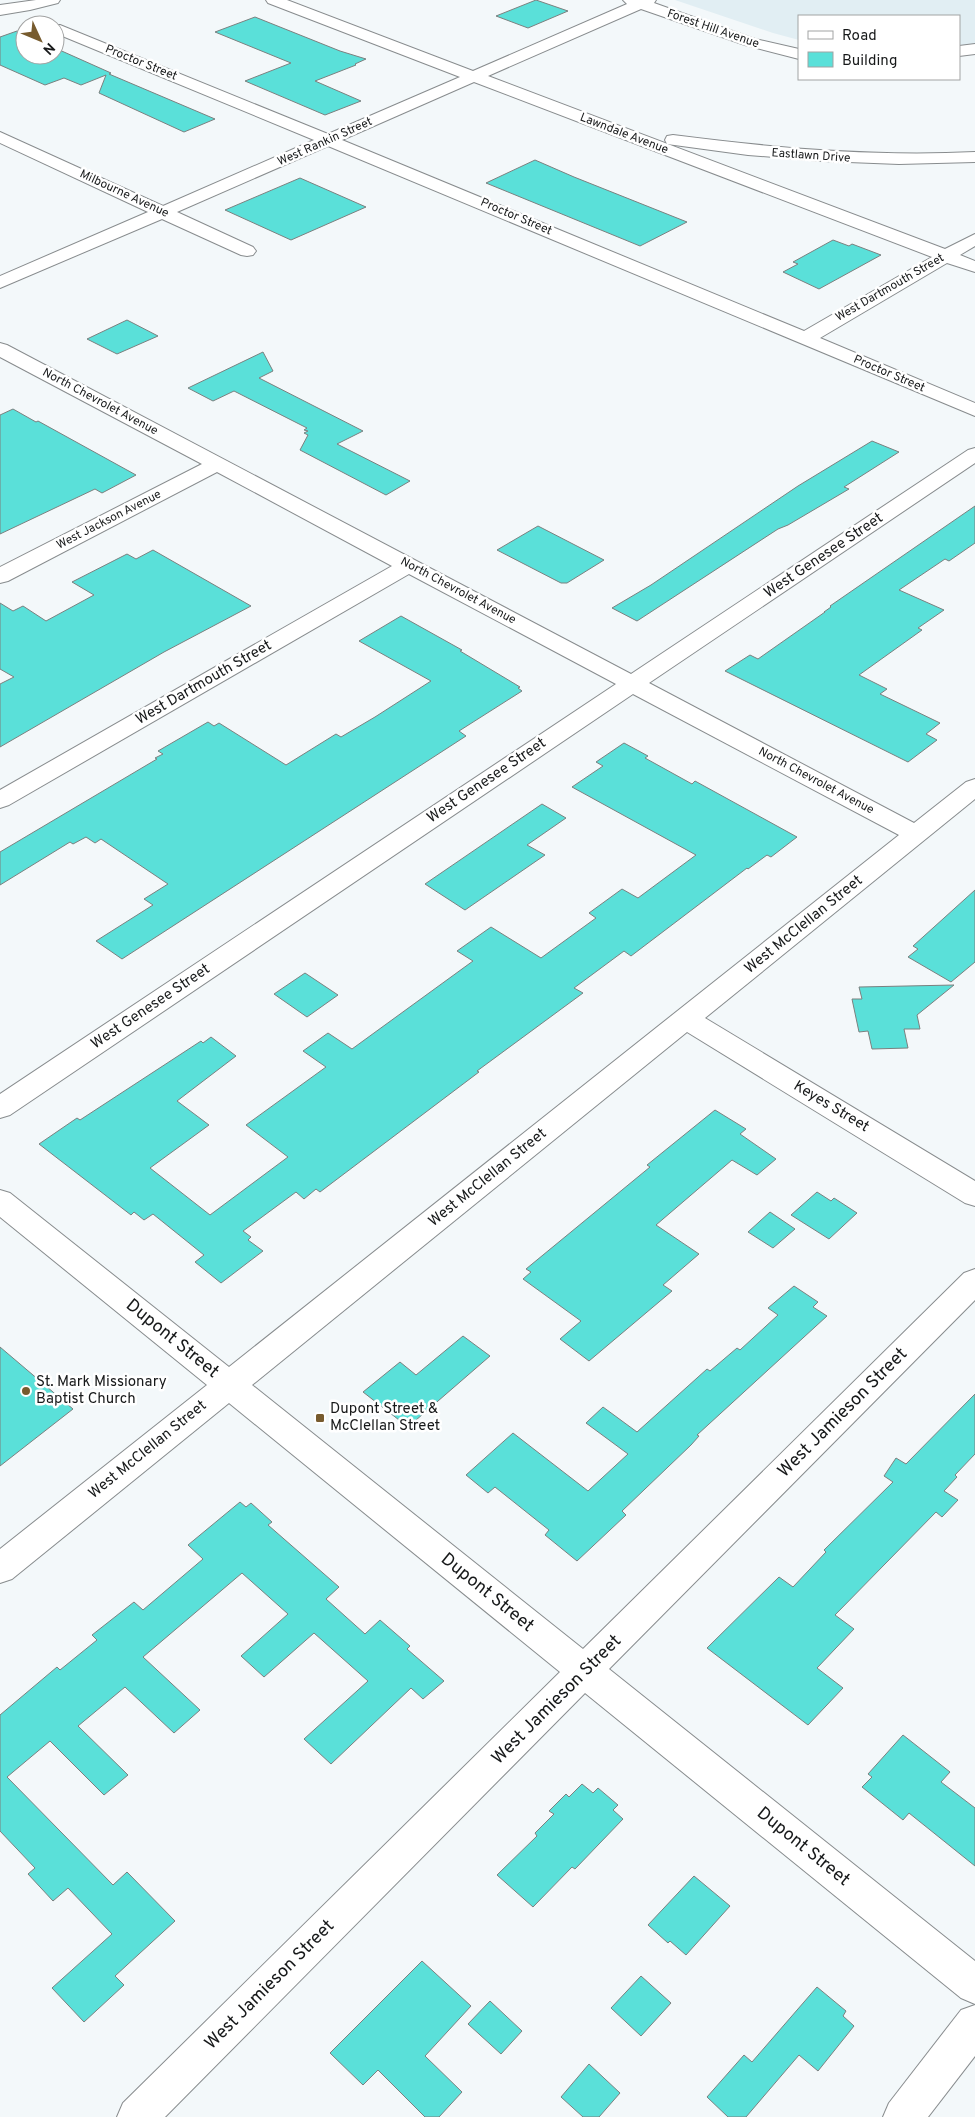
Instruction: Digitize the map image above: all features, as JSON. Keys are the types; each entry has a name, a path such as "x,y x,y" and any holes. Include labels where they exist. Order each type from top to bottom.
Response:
{"street":[{"path":"5,6 24,7 53,0"},
{"name":"Lawndale Avenue","path":"273,0 975,267"},
{"name":"Forest Hill Avenue","path":"662,0 769,36 798,44"},
{"name":"West Rankin Street","path":"0,283 474,77 639,1"},
{"name":"Forest Hill Avenue","path":"639,1 757,44 798,54"},
{"name":"Proctor Street","path":"5,6 26,15"},
{"name":"Proctor Street","path":"65,31 806,338 975,410"},
{"path":"960,51 975,49"},
{"path":"960,61 975,59"},
{"name":"Milbourne Avenue","path":"0,136 248,251"},
{"name":"Eastlawn Drive","path":"649,143 668,139 776,154 874,160 975,157"},
{"path":"750,182 746,178 745,173 751,165 763,157 776,154"},
{"name":"West Dartmouth Street","path":"806,338 975,239"},
{"name":"North Chevrolet Avenue","path":"0,349 916,834"},
{"name":"West Genesee Street","path":"0,1108 975,454"},
{"name":"West Jackson Avenue","path":"0,576 218,464"},
{"name":"West Dartmouth Street","path":"0,800 409,565"},
{"name":"West McClellan Street","path":"0,1569 975,787"},
{"name":"Keyes Street","path":"686,1019 975,1195"},
{"name":"Dupont Street","path":"0,1200 975,1985"},
{"name":"West Jamieson Street","path":"137,2117 975,1281"},
{"path":"903,2117 975,2024"}],"shaded area":[{"path":"675,0 975,0 975,45 960,47 960,15 798,15 798,40"}],"building":[{"path":"536,0 568,11 528,28 496,16"},
{"path":"255,17 340,51 366,59 356,65 315,81 361,101 325,115 245,81 291,63 215,32"},
{"path":"15,32 15,65 65,65 65,52 111,73 109,74 215,119 184,132 99,93 106,75 81,85 64,78 45,85 0,65 0,37"},
{"path":"535,160 687,222 640,246 486,183"},
{"path":"300,178 366,207 291,240 225,210"},
{"path":"833,240 849,246 852,244 881,255 819,289 783,272 798,264 793,262"},
{"path":"127,320 158,336 117,354 87,339"},
{"path":"263,352 273,371 259,378 363,431 337,444 410,481 386,495 300,450 308,435 304,433 308,431 304,430 307,428 234,391 213,401 188,388"},
{"path":"13,409 136,475 102,493 95,489 0,534 0,415"},
{"path":"872,441 899,452 844,487 849,489 778,529 637,621 612,608 651,585 798,486"},
{"path":"975,506 975,543 949,561 945,559 899,590 944,610 918,628 922,630 859,675 887,689 880,694 940,723 926,734 937,740 908,762 725,671 750,655 758,659 825,612 830,606"},
{"path":"538,526 604,560 567,583 561,583 497,550"},
{"path":"153,550 251,606 164,652 0,747 0,684 14,677 0,669 0,603 13,611 23,606 46,621 94,595 72,582 127,554 136,559"},
{"path":"401,616 462,650 460,651 520,687 518,688 522,691 459,731 466,736 122,959 96,941 153,905 144,899 168,884 101,839 95,843 86,837 73,844 70,842 0,885 0,852 157,759 155,758 163,754 158,751 208,722 214,726 219,723 286,765 336,734 341,737 431,681 359,641"},
{"path":"624,743 648,756 645,758 692,784 695,781 797,837 771,857 767,855 747,868 631,956 624,951 574,988 583,993 477,1071 479,1072 320,1192 316,1189 304,1199 296,1192 243,1231 251,1237 248,1240 263,1251 221,1283 195,1262 204,1255 153,1214 144,1220 134,1212 131,1215 39,1144 77,1118 80,1120 201,1041 203,1043 211,1037 236,1056 177,1101 209,1125 150,1168 210,1215 288,1157 246,1125 326,1067 303,1051 328,1033 352,1049 473,961 457,951 491,927 541,958 596,918 589,913 622,889 638,898 696,855 572,787 603,766 596,762"},
{"path":"542,804 566,818 527,845 545,855 465,910 425,884"},
{"path":"975,890 975,962 951,982 908,957 918,949 913,946"},
{"path":"305,973 338,995 307,1017 274,994"},
{"path":"954,985 917,1015 920,1029 904,1029 908,1048 872,1049 868,1031 859,1032 852,999 862,999 859,987"},
{"path":"715,1110 746,1129 740,1134 776,1159 757,1175 732,1160 656,1225 699,1254 663,1285 672,1291 589,1361 560,1339 581,1321 523,1279 531,1272 526,1269 650,1167 647,1165"},
{"path":"817,1192 831,1201 834,1198 857,1213 829,1239 791,1215"},
{"path":"770,1212 795,1229 773,1248 748,1232"},
{"path":"794,1286 818,1302 813,1307 827,1316 697,1435 699,1436 691,1445 622,1511 626,1515 577,1561 545,1535 549,1530 495,1487 488,1493 466,1475 513,1433 588,1491 628,1454 586,1423 603,1407 637,1432 707,1369 710,1371 737,1348 740,1350 778,1315 768,1308"},
{"path":"463,1336 490,1356 408,1427 363,1392 400,1362 416,1375"},
{"name":"St. Mark Missionary Baptist Church","path":"0,1347 73,1409 0,1466"},
{"path":"975,1394 975,1454 955,1475 957,1477 944,1491 958,1500 942,1517 936,1512 835,1615 854,1629 817,1668 843,1688 808,1725 707,1648 779,1577 793,1587 826,1552 824,1550 893,1482 884,1476 896,1458 906,1464"},
{"path":"240,1502 246,1507 251,1503 272,1522 268,1525 339,1587 326,1599 365,1634 380,1620 410,1646 407,1649 444,1681 423,1699 411,1688 331,1764 304,1739 368,1681 314,1633 264,1677 241,1656 288,1614 242,1573 143,1657 200,1710 174,1733 125,1687 78,1726 128,1775 104,1795 50,1741 7,1777 113,1885 127,1872 175,1921 115,1976 124,1985 84,2022 52,1988 112,1934 68,1888 53,1901 28,1874 35,1868 0,1831 0,1715 57,1667 60,1670 97,1640 92,1635 134,1602 143,1610 203,1559 188,1545"},
{"path":"903,1735 950,1772 941,1782 975,1808 975,1866 909,1813 903,1820 862,1787 872,1777 868,1774"},
{"path":"582,1784 593,1793 598,1788 618,1805 613,1810 623,1819 575,1869 572,1867 533,1907 497,1875 537,1836 535,1833 554,1814 549,1811 566,1794 569,1797"},
{"path":"694,1876 730,1906 686,1955 670,1941 668,1943 648,1925"},
{"path":"422,1961 471,2006 425,2056 462,2092 439,2117 425,2117 378,2070 363,2085 330,2053"},
{"path":"641,1976 671,2003 641,2036 611,2008"},
{"path":"817,1987 846,2011 843,2016 854,2026 818,2071 799,2055 746,2117 728,2117 707,2097 744,2055 752,2062"},
{"path":"490,2001 522,2031 501,2054 468,2024"},
{"path":"589,2064 620,2093 599,2117 583,2117 561,2097"}],"place":[{"name":"St. Mark Missionary Baptist Church","path":"26,1391"},
{"name":"Dupont Street & McClellan Street","path":"320,1418"}]}
